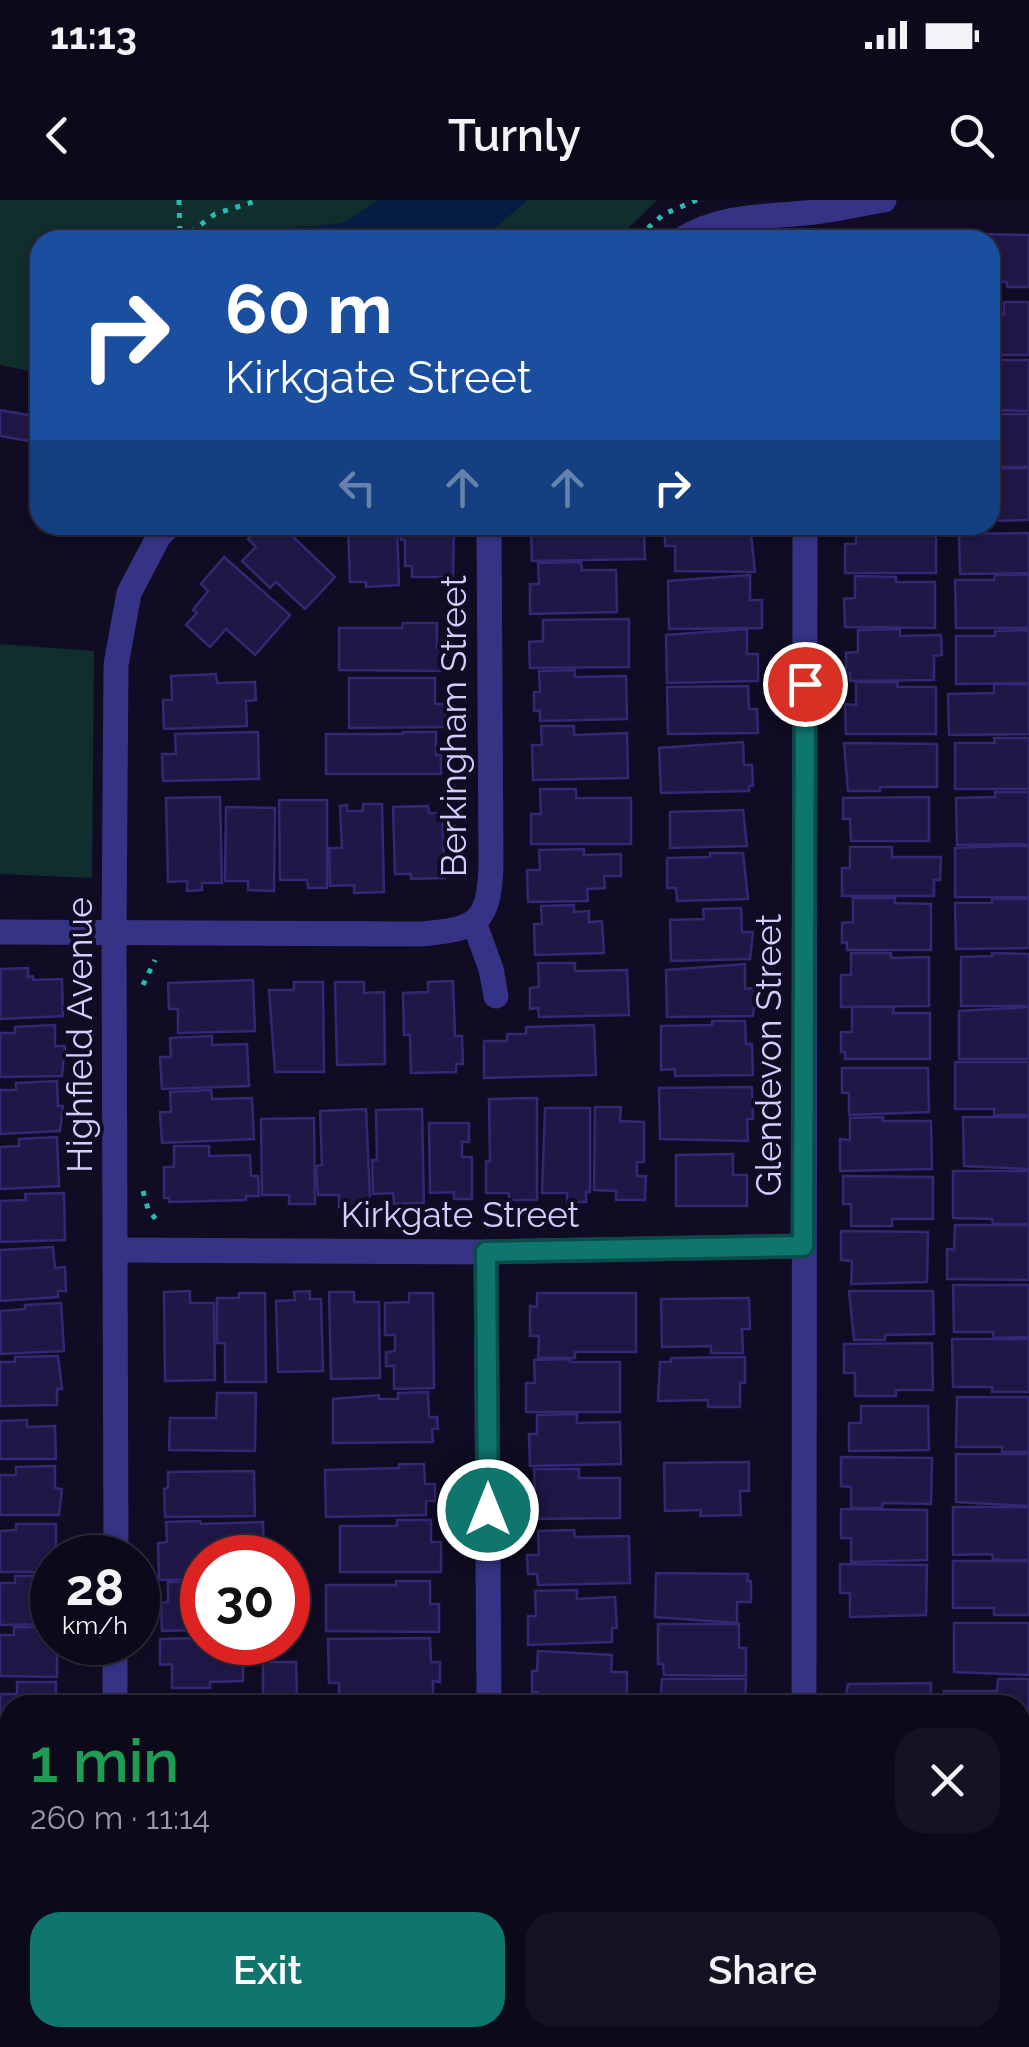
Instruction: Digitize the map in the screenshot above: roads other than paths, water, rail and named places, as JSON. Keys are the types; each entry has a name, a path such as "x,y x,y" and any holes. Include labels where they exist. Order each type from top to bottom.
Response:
{"street":[{"path":"695,230 740,209 807,213 884,200"},
{"path":"807,213 807,230"},
{"name":"Highfield Avenue","path":"116,1535 116,665 130,593 160,535"},
{"name":"Berkingham Street","path":"0,932 421,934 454,931 474,922 487,908 491,865 489,535"},
{"name":"Glendevon Street","path":"804,1695 805,535"},
{"name":"Berkingham Street","path":"474,922 492,969 496,996"},
{"name":"Kirkgate Street","path":"116,1250 486,1252 803,1246"},
{"path":"486,1252 489,1695"},
{"path":"115,1665 115,1695"}],"water":[{"path":"379,200 527,200 492,230 282,230 343,223"}]}
